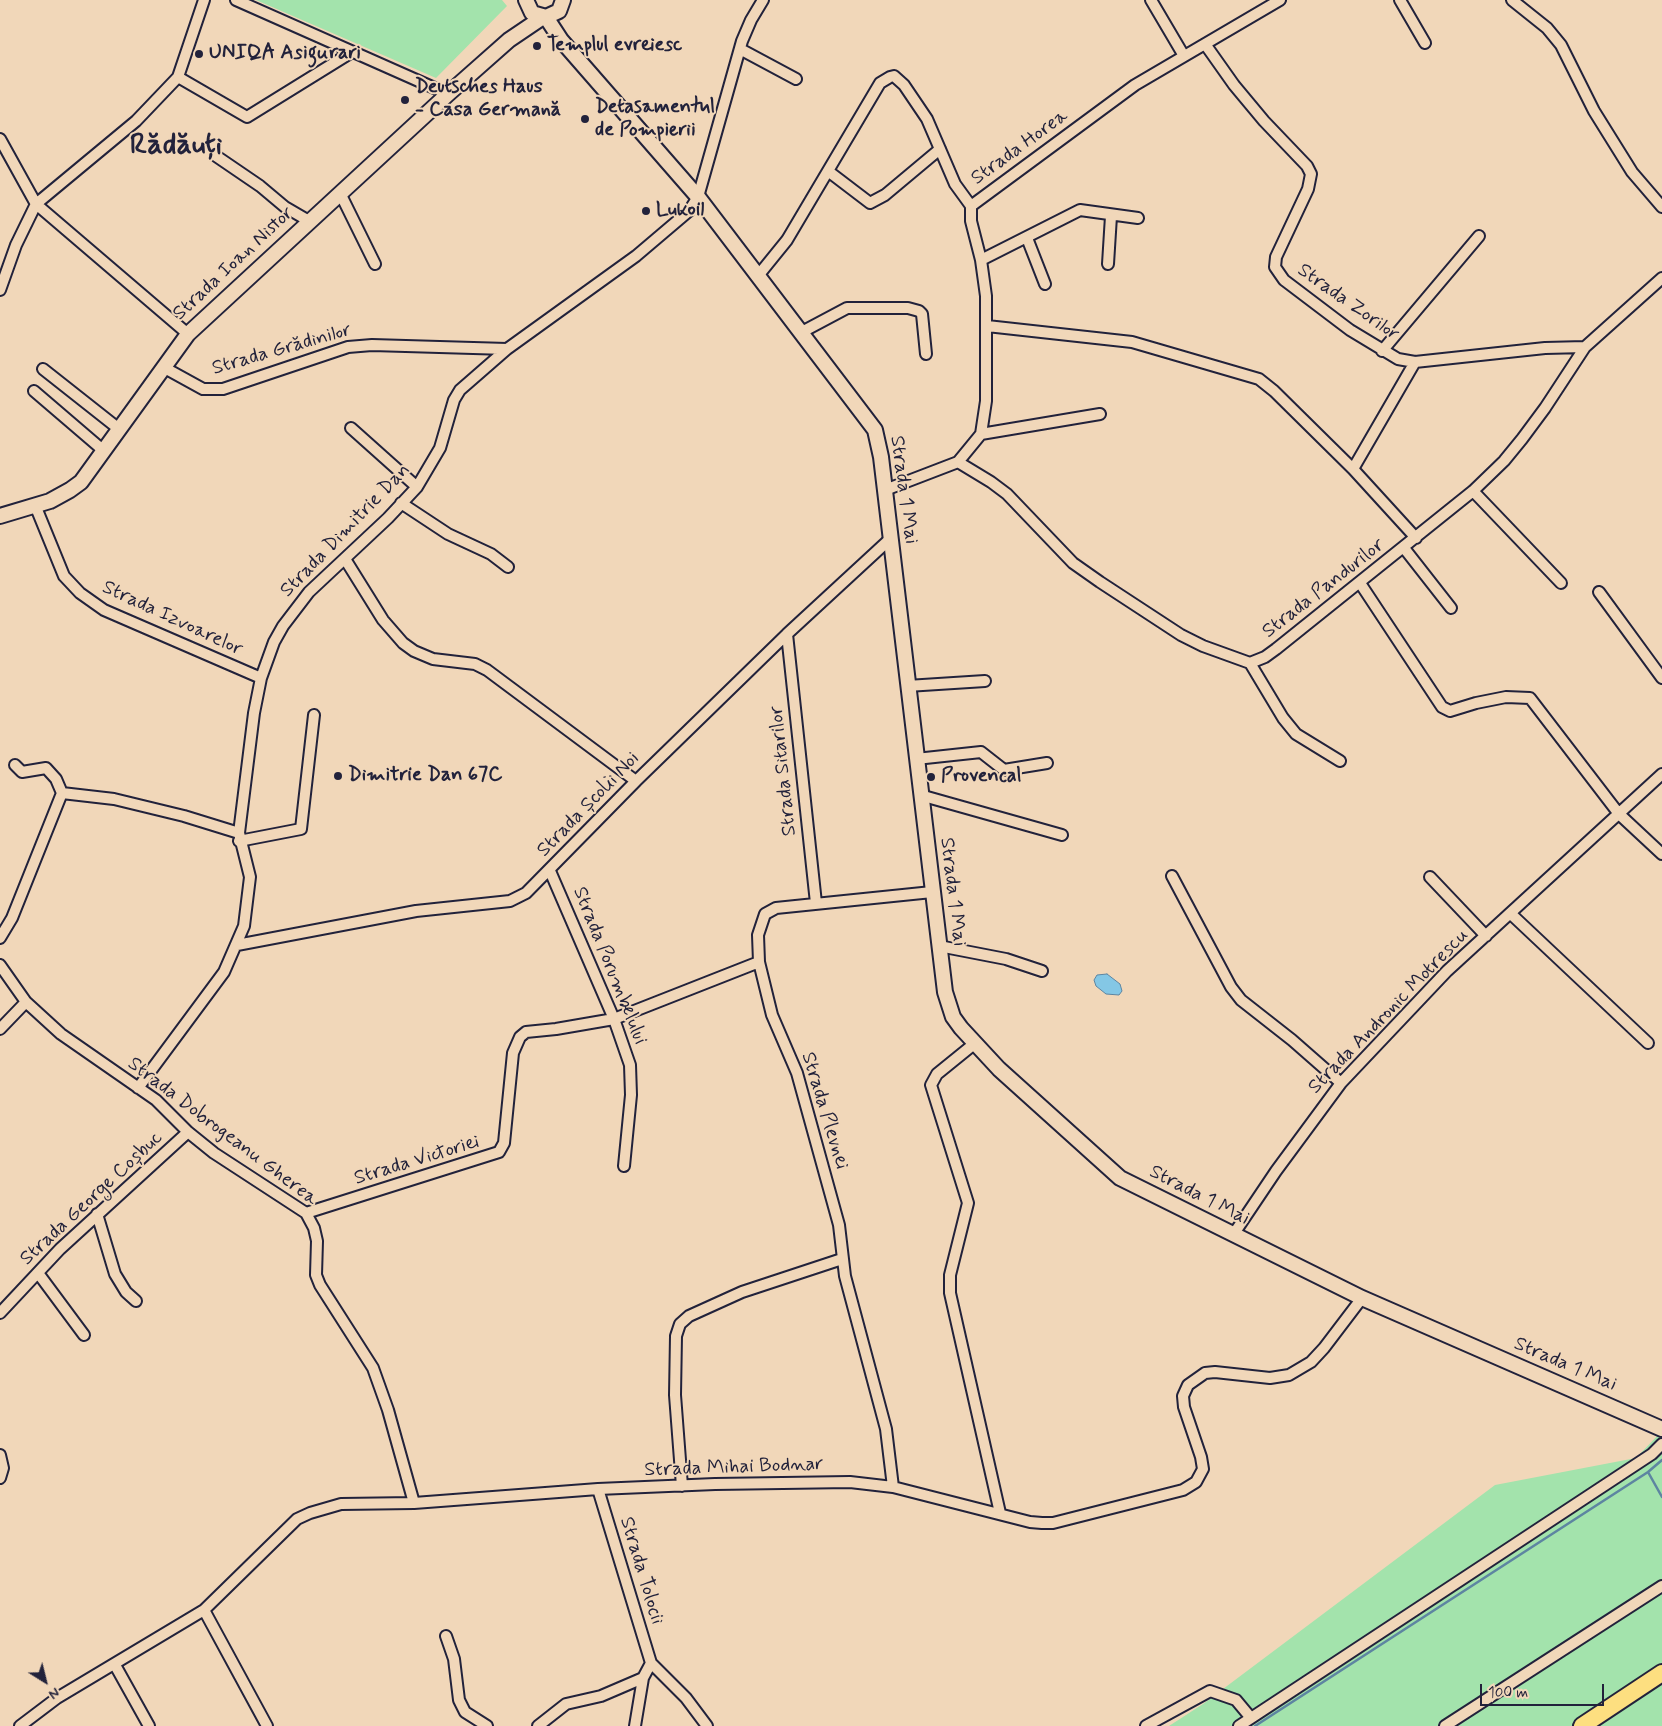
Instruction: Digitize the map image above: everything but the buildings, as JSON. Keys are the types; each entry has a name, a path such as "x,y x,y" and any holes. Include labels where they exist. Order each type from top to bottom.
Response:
{"main road":[{"path":"526,3 532,13 544,17"},
{"name":"Strada Ioan Nistor","path":"509,40 526,3"},
{"name":"Strada Ioan Nistor","path":"0,516 35,505 70,490 87,476 188,334 309,221 509,40 561,5"},
{"name":"Strada 1 Mai","path":"561,5 561,25 573,51"},
{"name":"Strada 1 Mai","path":"544,17 552,29 698,197 800,333 876,430 879,440 945,992 953,1017 974,1044 1120,1178 1233,1236 1362,1298 1662,1428"},
{"path":"1582,1726 1662,1672"}],"street":[{"path":"0,290 16,245 36,204 136,120 178,77 204,0"},
{"path":"236,0 448,94"},
{"path":"698,197 740,49 751,20 763,0"},
{"path":"1151,0 1184,56"},
{"name":"Strada Horea","path":"981,434 986,400 986,296 981,260 971,221 971,206 1135,85 1280,0"},
{"path":"1400,0 1425,43"},
{"path":"1512,0 1547,28 1561,45 1594,111 1632,172 1662,208"},
{"name":"Strada Zorilor","path":"1205,44 1234,85 1264,121 1307,166 1311,174 1308,189 1276,257 1275,267 1284,280 1343,324 1382,351 1398,359 1415,362 1545,348 1585,347"},
{"path":"740,49 796,79"},
{"path":"178,77 248,117 352,52"},
{"path":"758,277 787,240 880,84 890,77 894,76 904,85 927,119 955,184 971,206"},
{"path":"1,145 36,204 188,334"},
{"path":"828,171 870,203 885,195 940,150"},
{"path":"216,156 260,186 285,207 309,221"},
{"path":"340,193 375,264"},
{"name":"Strada Dimitrie Dan","path":"138,1088 224,972 237,946 244,926 250,889 248,864 239,837 254,713 261,678 274,642 283,626 309,592 417,487 440,448 454,400 460,390 507,349 636,256 680,219 698,197"},
{"path":"981,260 1027,238 1070,213 1080,210 1111,216 1138,218"},
{"path":"1108,264 1111,216"},
{"path":"1382,351 1479,236"},
{"path":"1027,238 1034,252 1044,284"},
{"name":"Strada Pandurilor","path":"958,462 992,482 1007,494 1073,563 1100,582 1182,635 1203,646 1250,663 1265,657 1473,492 1504,461 1522,439 1585,347 1662,278"},
{"path":"800,333 847,308 908,308 919,311 922,314 926,354"},
{"path":"987,326 1132,342 1259,379 1296,412 1353,469 1416,538"},
{"name":"Strada Grădinilor","path":"163,367 203,389 223,389 348,346 507,349"},
{"path":"1353,469 1415,362"},
{"path":"43,369 119,430"},
{"path":"34,391 104,451"},
{"path":"885,490 958,462 981,434 1100,414"},
{"path":"351,428 417,487"},
{"path":"1473,492 1560,583"},
{"path":"401,503 448,534 491,554 508,567"},
{"name":"Strada Izvoarelor","path":"35,505 64,576 80,593 104,610 261,678"},
{"name":"Strada Școlii Noi","path":"237,946 416,910 510,900 526,893 550,871 636,781 786,634 890,539"},
{"path":"1404,548 1451,608"},
{"path":"345,559 383,620 403,643 414,651 434,659 462,664 475,664 487,670 636,781"},
{"path":"1360,583 1442,706 1450,711 1506,697 1530,698 1619,814 1662,854"},
{"path":"1599,592 1662,678"},
{"name":"Strada Sitarilor","path":"786,634 816,903"},
{"path":"1250,663 1283,718 1296,734 1340,761"},
{"path":"907,686 985,682"},
{"path":"62,793 114,799 184,816 239,837 301,829 314,715"},
{"path":"916,758 981,752 1004,770 1047,763"},
{"path":"0,938 12,918 62,793 56,779 46,768 22,772 16,765"},
{"name":"Strada Andronic Motrescu","path":"1233,1236 1276,1171 1340,1083 1447,971 1662,774"},
{"path":"920,795 1062,836"},
{"name":"Strada Porumbelului","path":"550,871 614,1019 630,1065 631,1095 624,1166"},
{"path":"1172,876 1230,987 1241,1000 1292,1040 1340,1083"},
{"path":"1430,877 1486,936"},
{"name":"Strada Plevnei","path":"893,1487 886,1430 842,1259 839,1225 797,1072 772,1015 759,962 758,935 765,914 776,908 932,892"},
{"path":"1511,914 1648,1043"},
{"path":"939,946 963,949 1006,959 1042,971"},
{"name":"Strada Victoriei","path":"306,1214 494,1155 504,1143 513,1053 520,1038 526,1032 614,1019 759,962"},
{"name":"Strada Dobrogeanu Gherea","path":"0,965 26,1002 61,1034 156,1100 188,1132 214,1153 306,1214 314,1228 317,1241 316,1275 320,1285 373,1368 388,1410 414,1504"},
{"path":"0,1029 26,1002"},
{"path":"974,1044 937,1074 931,1085 964,1184 968,1203 950,1275 950,1293 1000,1513"},
{"name":"Strada George Coșbuc","path":"0,1313 98,1214 188,1132"},
{"path":"98,1214 115,1274 126,1292 136,1301"},
{"path":"682,1486 675,1395 676,1336 680,1324 689,1316 742,1292 842,1259"},
{"path":"38,1273 84,1335"},
{"name":"Strada Mihai Bodnar","path":"20,1726 57,1698 204,1610 281,1533 310,1512 341,1504 414,1504 598,1490 682,1486 850,1482 893,1487 1030,1522 1053,1523 1183,1490 1196,1482 1203,1469 1184,1407 1184,1396 1188,1385 1205,1372 1270,1378 1289,1375 1311,1362 1318,1355 1362,1298"},
{"path":"1239,1726 1644,1460 1662,1444"},
{"path":"0,1456 3,1468 0,1478"},
{"name":"Strada Tolocii","path":"598,1490 651,1663 686,1698 707,1726"},
{"path":"1445,1726 1662,1586"},
{"path":"204,1610 267,1726"},
{"path":"446,1636 454,1659 459,1700 465,1712 487,1726"},
{"path":"635,1726 643,1678 651,1663"},
{"path":"115,1665 149,1726"},
{"path":"538,1726 566,1704 601,1696 643,1678"},
{"path":"1146,1726 1210,1691 1236,1700 1251,1718"}],"green space":[{"path":"256,0 502,0 507,6 436,78"},
{"path":"1662,1431 1662,1726 1169,1726 1203,1704 1495,1485 1636,1458"}],"water":[{"path":"1107,974 1120,984 1122,991 1119,995 1106,994 1096,986 1094,980 1097,975"}],"waterway":[{"path":"1255,1726 1648,1472 1662,1460"},
{"path":"1648,1472 1662,1497"}],"place":[{"name":"Templul evreiesc","path":"537,46"},
{"name":"UNIQA Asigurari","path":"199,54"},
{"name":"Deutsches Haus - Casa Germană","path":"405,100"},
{"name":"Detasamentul de Pompierii","path":"585,119"},
{"name":"Lukoil","path":"646,211"},
{"name":"Dimitrie Dan 67C","path":"338,776"},
{"name":"Provencal","path":"931,777"}],"district":[{"name":"Rădăuți","path":"176,147"}]}
